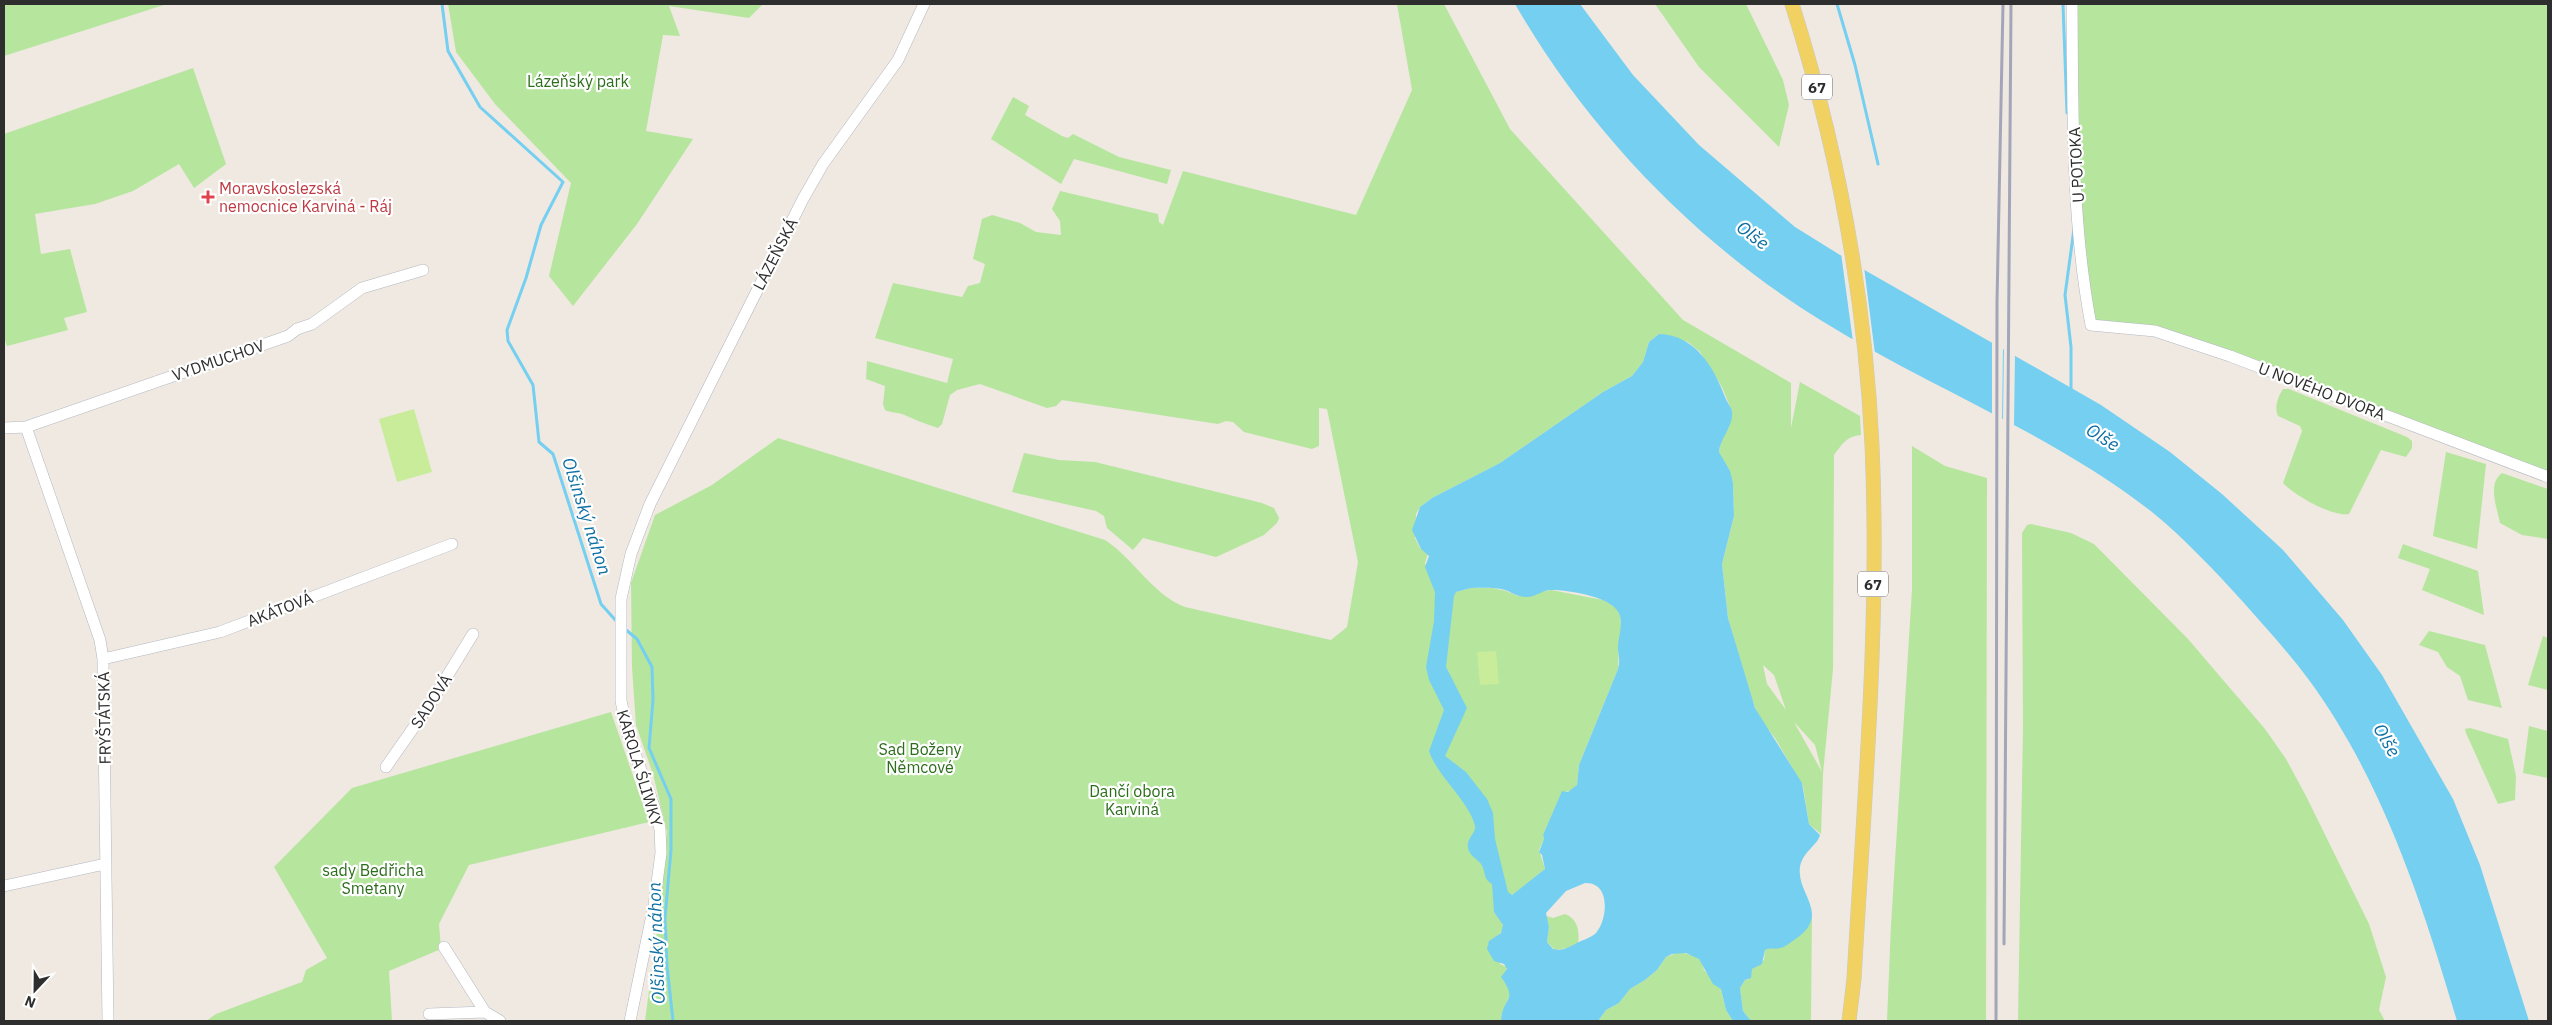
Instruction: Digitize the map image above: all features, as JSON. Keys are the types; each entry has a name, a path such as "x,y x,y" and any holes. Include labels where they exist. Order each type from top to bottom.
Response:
{"main road":[{"name":"67","path":"1792,4 1817,88 1836,172 1859,308 1872,444 1874,527 1872,674 1850,1021"},
{"name":"67","path":"1854,979 1856,1021"}],"street":[{"name":"LÁZEŇSKÁ","path":"645,515 803,199 823,164 898,60 924,4"},
{"name":"U POTOKA","path":"2072,4 2073,112 2081,267 2091,325"},
{"name":"VYDMUCHOV","path":"4,428 26,427 288,336 297,329 312,324 362,288 423,270"},
{"name":"U NOVÉHO DVORA","path":"2091,325 2155,330 2239,360 2548,478"},
{"name":"FRYŠTÁTSKÁ","path":"26,427 100,640 103,659 108,1021"},
{"name":"KAROLA ŚLIWKY","path":"630,1021 654,905 661,853 660,829 654,806 629,737 621,701 622,592 631,554 645,515"},
{"name":"AKÁTOVÁ","path":"103,659 220,632 452,544"},
{"name":"SADOVÁ","path":"386,767 430,704 473,634"},
{"path":"4,886 105,864"},
{"path":"444,947 485,1012 500,1021"},
{"path":"430,1014 485,1012"}],"green space":[{"path":"4,4 167,4 4,56"},
{"name":"Lázeňský park","path":"448,4 763,4 749,18 669,6 680,36 663,35 646,131 693,139 637,224 573,306 549,276 571,183 495,104 456,52"},
{"name":"Sad Boženy Němcové","path":"1397,4 1444,4 1510,129 1683,320 1791,383 1791,428 1800,382 1860,416 1861,435 1848,439 1834,455 1833,669 1823,774 1821,834 1809,824 1803,786 1775,738 1760,719 1750,695 1728,618 1722,564 1734,516 1733,483 1719,452 1721,442 1729,427 1731,409 1722,387 1700,352 1688,342 1659,334 1649,342 1643,362 1632,376 1603,392 1500,463 1432,498 1420,507 1416,514 1415,538 1420,548 1428,554 1425,563 1434,589 1456,592 1471,588 1493,588 1518,596 1551,590 1603,600 1616,607 1620,615 1622,635 1619,647 1618,669 1579,765 1577,785 1571,791 1562,792 1543,835 1544,839 1539,850 1545,869 1514,894 1510,895 1494,912 1499,917 1503,926 1498,935 1500,964 1507,967 1503,980 1510,989 1501,1021 645,1021 658,924 667,832 653,774 636,725 632,667 631,583 655,515 712,485 778,438 1105,540 1125,557 1153,586 1185,607 1331,640 1347,627 1358,562 1327,409 1319,408 1319,446 1312,449 1244,432 1233,422 1226,421 1218,424 1062,400 1056,406 1047,408 980,384 957,390 950,395 942,424 938,428 902,414 885,410 883,404 885,386 866,379 867,361 947,383 953,359 875,338 893,283 962,297 968,286 980,283 985,264 973,259 982,219 992,215 1020,223 1036,232 1061,235 1060,221 1052,209 1060,191 1158,214 1159,222 1163,225 1183,171 1356,215 1412,90","holes":["1763,665 1774,675 1786,710 1767,684","1794,722 1815,745 1822,772"]},
{"path":"1655,4 1746,4 1783,80 1789,105 1779,147 1699,67"},
{"path":"2072,4 2548,4 2548,477 2155,331 2091,325 2082,276"},
{"path":"193,68 226,164 194,188 179,164 133,191 95,204 35,214 41,254 70,249 87,312 64,318 68,330 7,346 4,337 4,134"},
{"path":"1013,97 1029,106 1025,115 1062,136 1068,138 1073,134 1119,157 1171,170 1167,184 1074,159 1061,184 991,139"},
{"path":"2283,389 2289,389 2407,437 2412,441 2412,448 2406,457 2381,450 2349,514 2324,509 2304,499 2283,483 2302,431 2300,426 2278,416 2277,402"},
{"path":"414,409 432,472 397,482 379,419"},
{"path":"1912,446 1945,466 1987,478 1986,1021 1887,1021 1891,925 1912,590"},
{"path":"2446,452 2486,464 2477,549 2433,536"},
{"path":"1024,453 1059,460 1095,462 1262,503 1274,508 1279,518 1277,523 1264,535 1216,557 1143,538 1133,550 1107,528 1104,516 1096,511 1012,492"},
{"path":"2502,473 2548,489 2548,539 2522,535 2500,523 2494,489 2497,478"},
{"path":"2031,524 2071,533 2094,544 2188,639 2265,729 2286,759 2306,796 2369,924 2386,977 2379,1010 2385,1021 2018,1021 2023,727 2022,533 2027,525"},
{"path":"2403,544 2478,571 2484,615 2422,590 2430,569 2398,558"},
{"path":"2429,631 2485,645 2502,708 2468,700 2460,676 2447,667 2438,652 2419,645"},
{"path":"2543,636 2548,638 2548,690 2528,685"},
{"path":"1496,651 1499,684 1480,685 1477,652"},
{"name":"sady Bedřicha Smetany","path":"611,712 649,822 469,865 439,924 441,949 389,971 392,1021 206,1021 216,1014 302,982 306,970 327,958 274,867 352,788"},
{"path":"2529,726 2548,731 2548,778 2523,773"},
{"path":"2470,728 2508,739 2516,776 2515,800 2498,804 2466,733 2465,729"},
{"path":"1812,912 1811,1021 1751,1021 1743,1011 1740,988 1745,980 1749,979 1752,969 1764,960 1765,950 1811,918"},
{"path":"1565,914 1577,925 1578,943 1568,948 1555,950 1547,942 1549,927 1546,916 1553,918"},
{"path":"1680,952 1695,956 1702,962 1704,970 1721,989 1726,1010 1733,1021 1598,1021 1606,1010 1619,1003 1630,989 1657,970 1666,957"}],"water":[{"name":"Olše","path":"1515,4 1580,4 1633,75 1699,145 1795,227 1861,268 2101,405 2170,452 2222,494 2283,550 2343,620 2382,675 2453,799 2480,865 2529,1021 2457,1021 2430,932 2398,844 2358,759 2335,719 2309,680 2244,603 2200,556 2152,512 2073,458 1822,321 1732,257 1689,220 1611,140 1544,51"},
{"path":"1659,334 1672,336 1693,346 1709,364 1732,411 1731,422 1719,452 1730,471 1733,483 1734,516 1722,564 1728,618 1755,708 1802,783 1809,824 1820,835 1804,857 1800,867 1800,877 1812,912 1811,920 1807,929 1787,945 1778,949 1765,950 1762,964 1752,969 1751,978 1745,980 1740,988 1743,1011 1751,1021 1733,1021 1726,1010 1721,989 1713,984 1699,959 1686,953 1672,954 1666,957 1657,970 1630,989 1619,1003 1606,1010 1598,1021 1501,1021 1509,996 1509,991 1501,977 1507,969 1504,964 1494,961 1487,949 1489,941 1501,933 1503,925 1494,912 1492,884 1486,879 1483,868 1468,848 1468,843 1475,828 1472,817 1439,770 1429,751 1444,710 1429,680 1426,667 1434,621 1435,592 1425,567 1429,556 1421,549 1412,530 1420,507 1432,498 1500,463 1603,392 1632,376 1643,362 1649,342","holes":["1471,588 1501,589 1518,596 1527,597 1549,590 1580,593 1601,599 1610,604 1617,609 1621,621 1618,669 1579,765 1577,785 1568,792 1562,791 1543,835 1544,839 1539,852 1542,855 1545,869 1512,895 1508,892 1495,839 1493,813 1487,799 1466,772 1445,756 1467,708 1446,667 1454,596 1456,592","1585,883 1594,884 1603,895 1605,903 1603,920 1600,927 1592,936 1569,947 1553,949 1547,942 1549,927 1546,913 1566,891"]}],"pier":[{"path":"1841,253 1864,267 1875,354 1853,342"},
{"path":"1992,340 2003,347 2002,420 1992,415"},
{"path":"2004,347 2015,353 2014,426 2003,421"}],"waterway":[{"name":"Olšinský náhon","path":"442,4 448,51 480,107 563,182 541,225 526,278 507,330 508,341 533,385 539,442 553,454 601,604 618,623"},
{"path":"1837,4 1855,65 1878,164"},
{"path":"2063,4 2067,113"},
{"path":"2071,392 2071,347 2065,295 2074,229"},
{"name":"Olšinský náhon","path":"625,629 637,639 652,667 653,700 649,748 671,799 671,850 665,918 667,966 673,1021"}],"railway":[{"path":"1996,1021 1997,302 2003,4"},
{"path":"2004,944 2011,4"}],"place":[{"name":"Moravskoslezská nemocnice Karviná - Ráj","path":"208,197"}],"park label":[{"name":"Dančí obora Karviná","path":"1132,800"}]}
